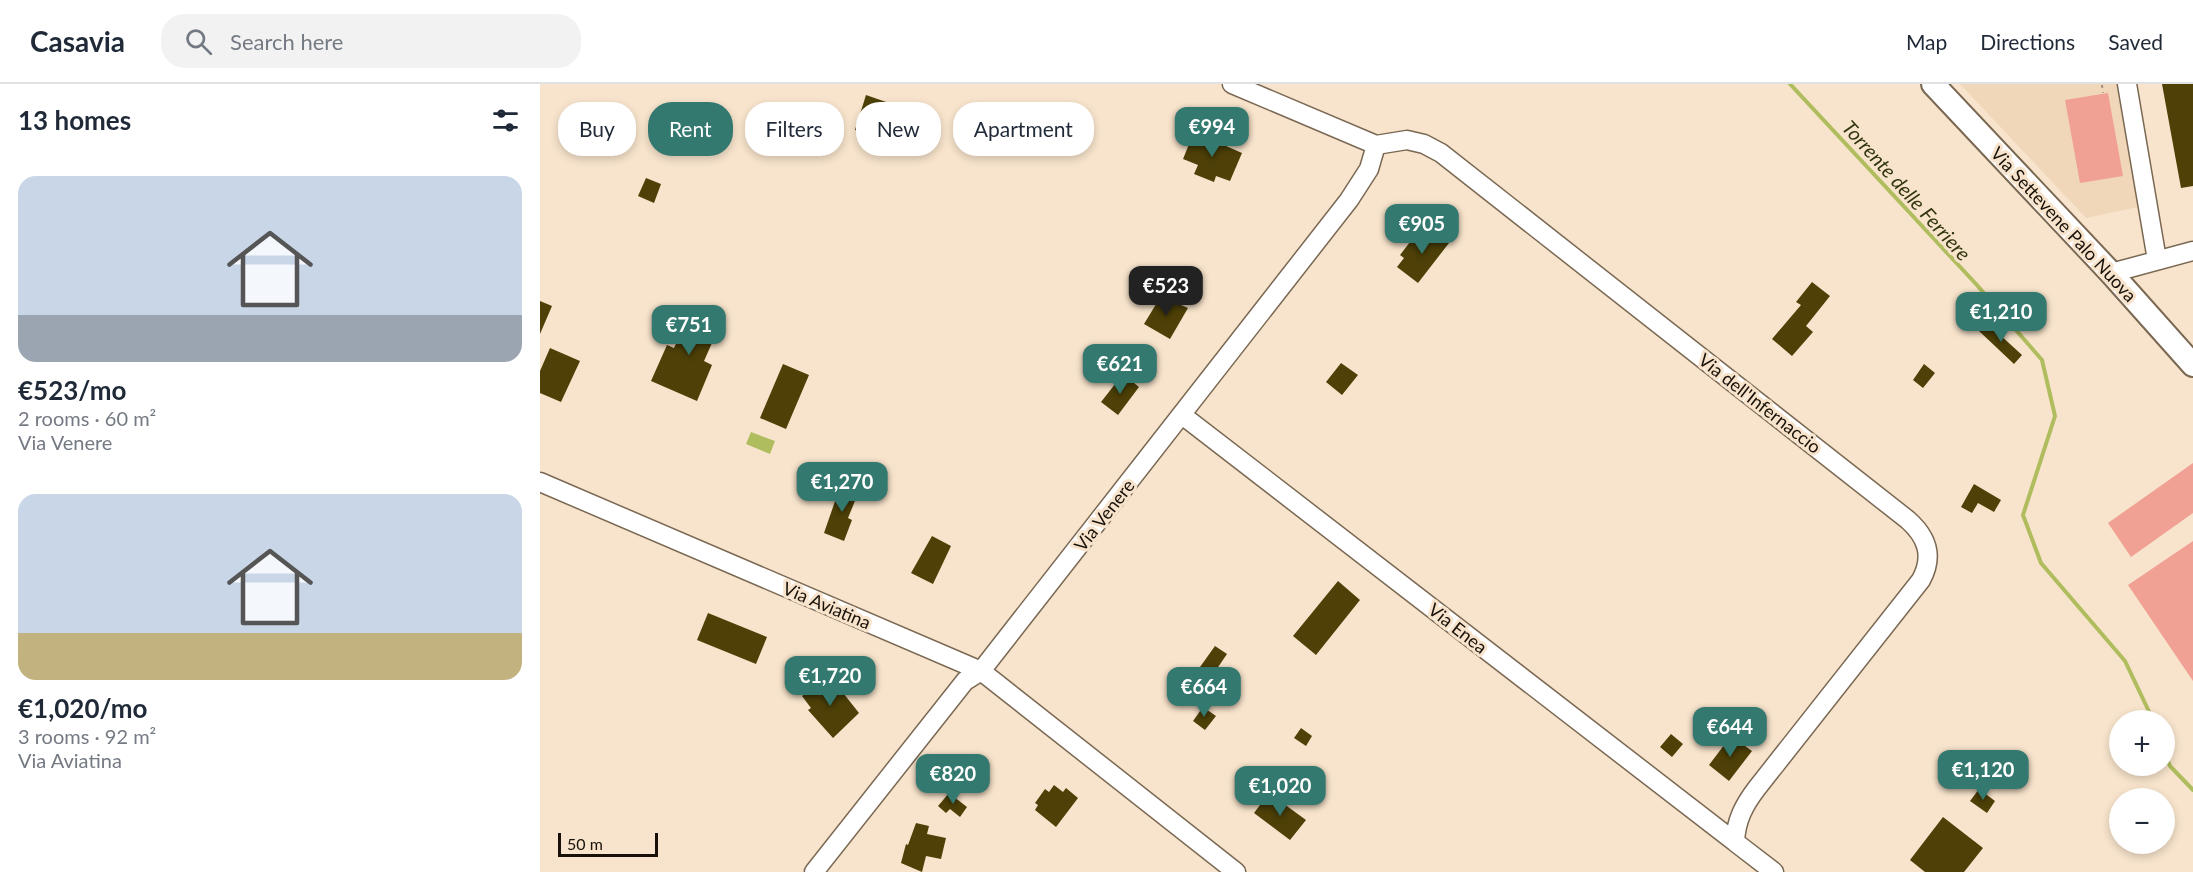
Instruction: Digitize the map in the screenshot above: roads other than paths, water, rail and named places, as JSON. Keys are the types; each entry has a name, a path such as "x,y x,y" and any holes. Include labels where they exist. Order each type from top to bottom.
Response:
{"main road":[{"name":"Via Settevene Palo Nuova","path":"1934,84 2111,273 2193,365"}],"street":[{"path":"1232,84 1376,145"},
{"path":"2127,84 2157,260"},
{"name":"Via dell'Infernaccio","path":"1376,145 1407,140 1441,153 1908,520 1923,536 1929,560 1921,580 1748,800 1738,819 1735,842"},
{"name":"Via Venere","path":"814,872 965,681 981,671 1353,194 1369,169 1376,145"},
{"path":"2111,273 2193,251"},
{"name":"Via Enea","path":"1182,415 1735,842"},
{"name":"Via Aviatina","path":"540,482 981,671 1236,872"},
{"path":"1735,842 1774,872"}],"waterway":[{"name":"Torrente delle Ferriere","path":"1790,84 1976,284 2042,360 2055,416 2023,515 2041,563 2125,661 2148,710"},
{"name":"Torrente delle Ferriere","path":"2175,771 2193,790"}]}
